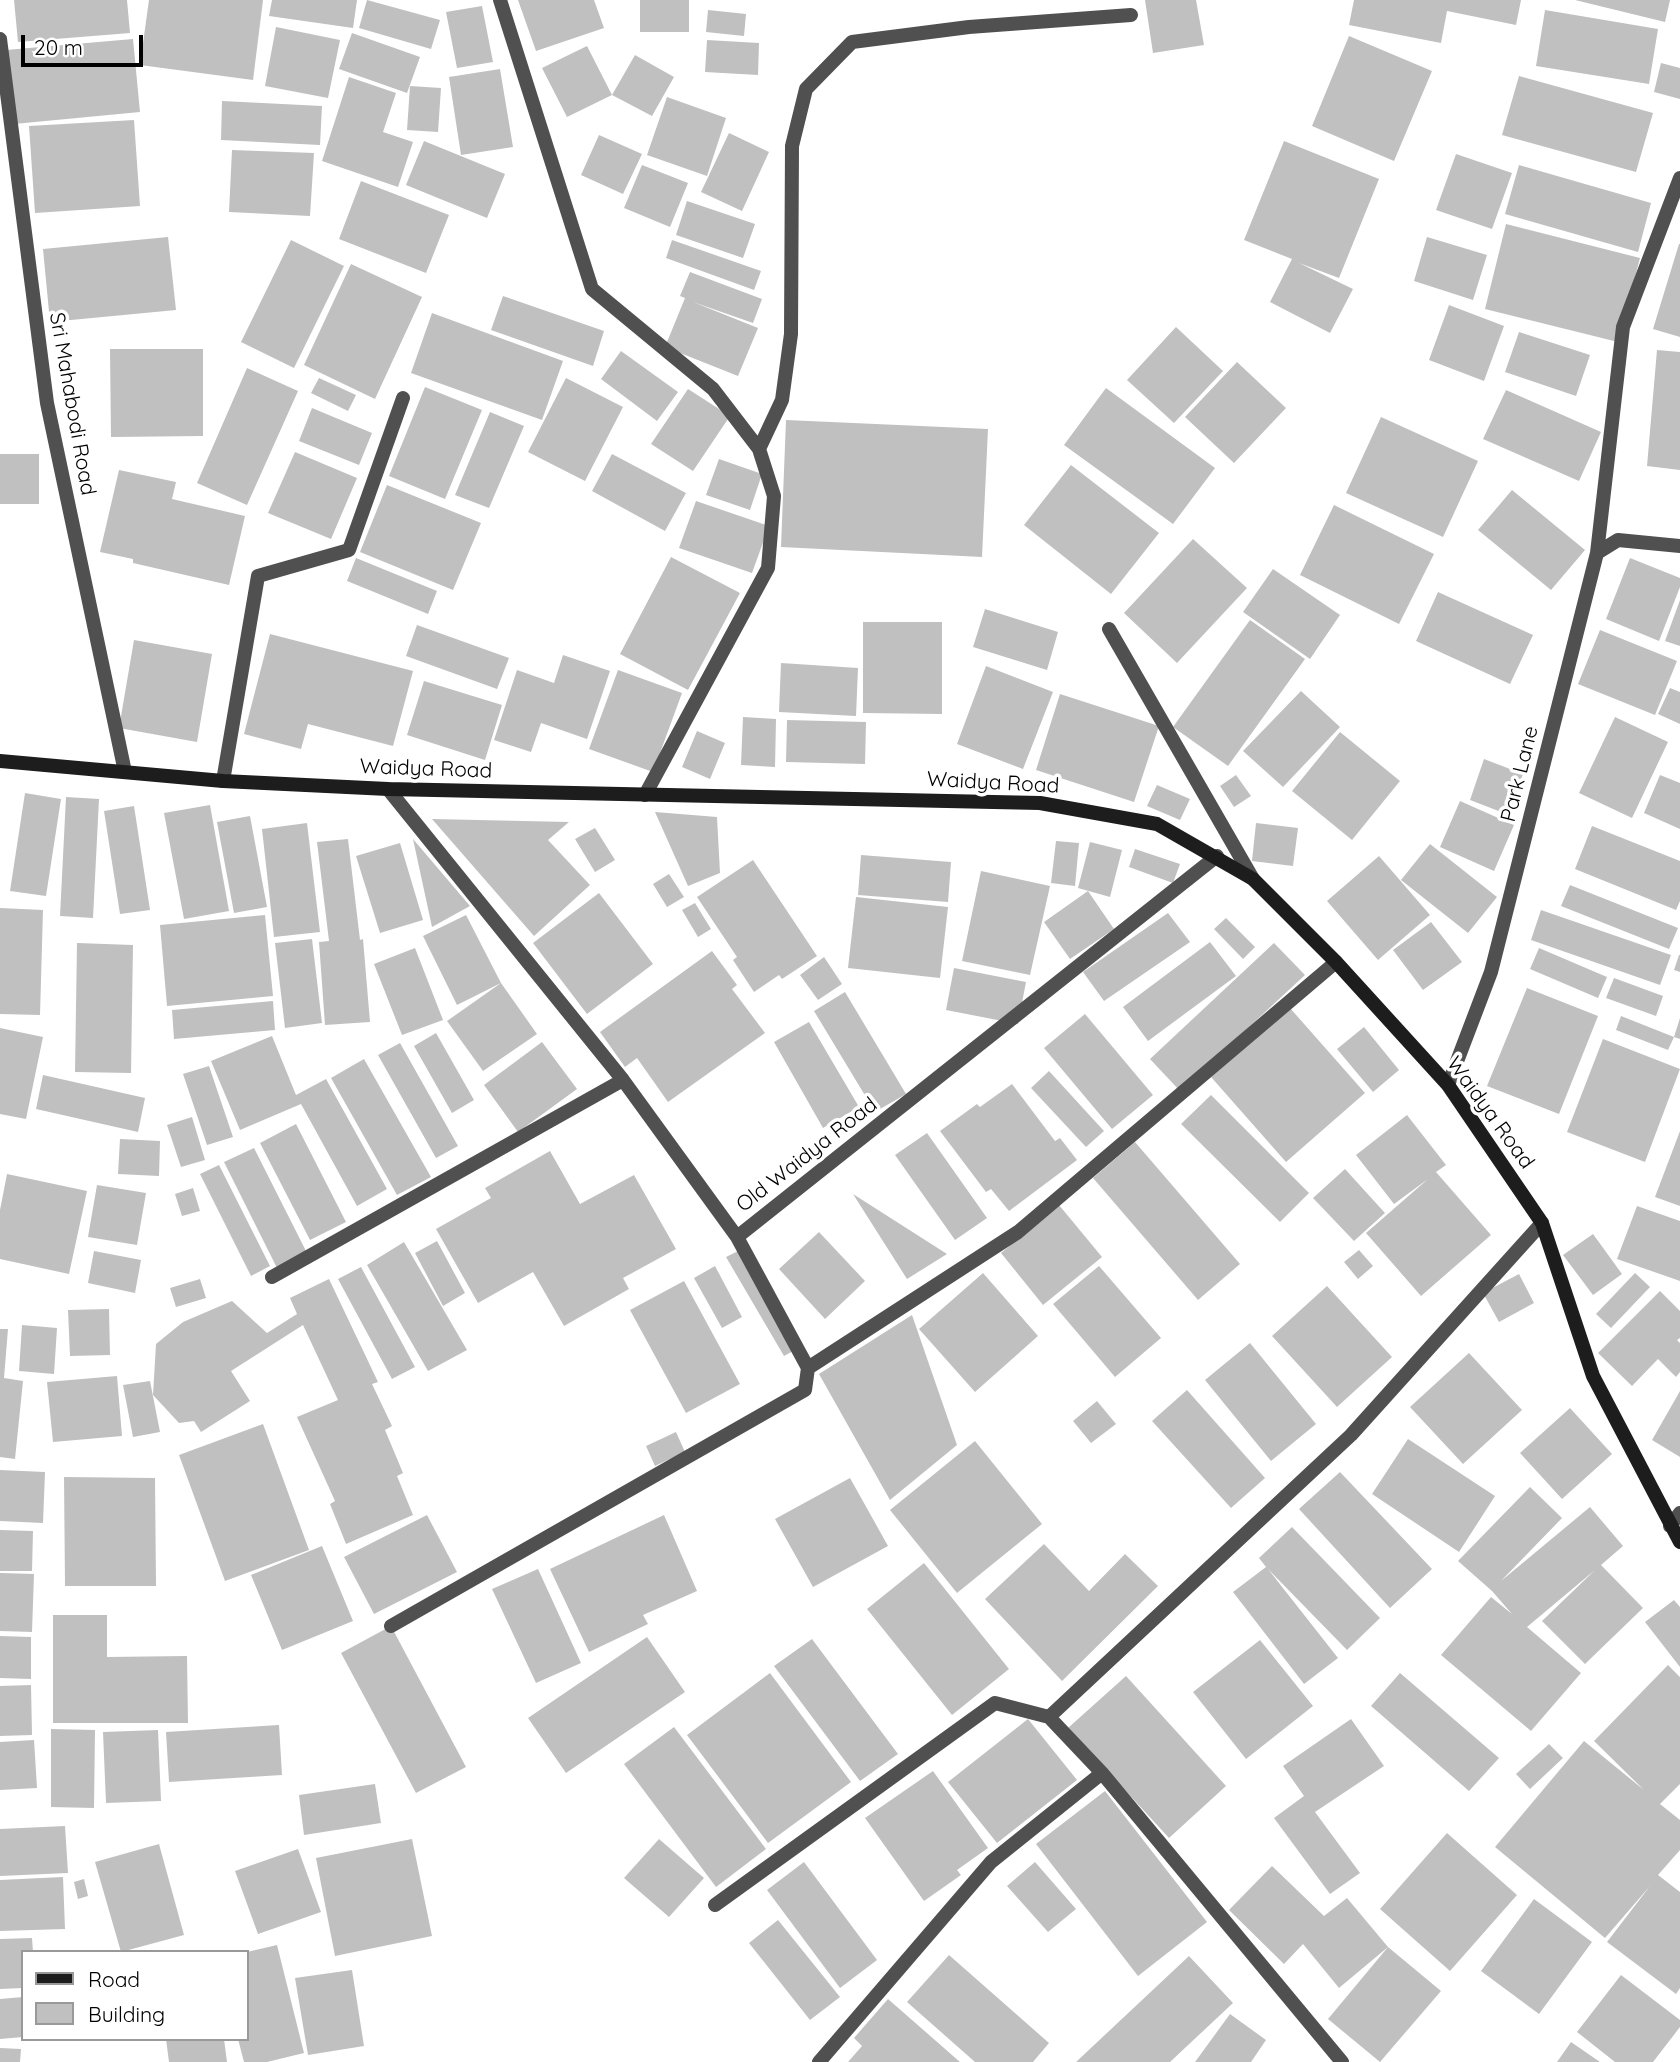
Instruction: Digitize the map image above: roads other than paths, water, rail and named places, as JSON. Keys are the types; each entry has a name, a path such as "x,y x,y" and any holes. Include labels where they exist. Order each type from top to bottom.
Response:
{"street":[{"path":"500,0 592,289 713,389 759,449 774,496 768,568 645,795"},
{"path":"759,449 782,400 791,334 792,146 806,89 852,42 969,27 1131,15"},
{"name":"Sri Mahabodi Road","path":"0,39 47,402 125,772"},
{"name":"Park Lane","path":"1448,1085 1491,972 1597,553 1623,327 1680,178"},
{"path":"223,780 258,576 349,550 402,398"},
{"path":"1597,553 1618,540 1680,546"},
{"path":"1109,629 1253,879"},
{"name":"Waidya Road","path":"0,761 223,780 388,789 1040,803 1157,824 1253,879 1336,962 1448,1085 1542,1223 1593,1376 1680,1542"},
{"name":"Old Waidya Road","path":"388,789 623,1080 737,1237 1217,856"},
{"path":"808,1368 1018,1232 1336,962"},
{"path":"272,1277 623,1080"},
{"path":"1049,1717 1351,1435 1542,1223"},
{"path":"391,1626 805,1390 808,1368 737,1237"},
{"path":"1670,1526 1680,1513"},
{"path":"715,1905 995,1703 1049,1717 1102,1773 1342,2062"},
{"path":"819,2062 991,1862 1102,1773"}]}
